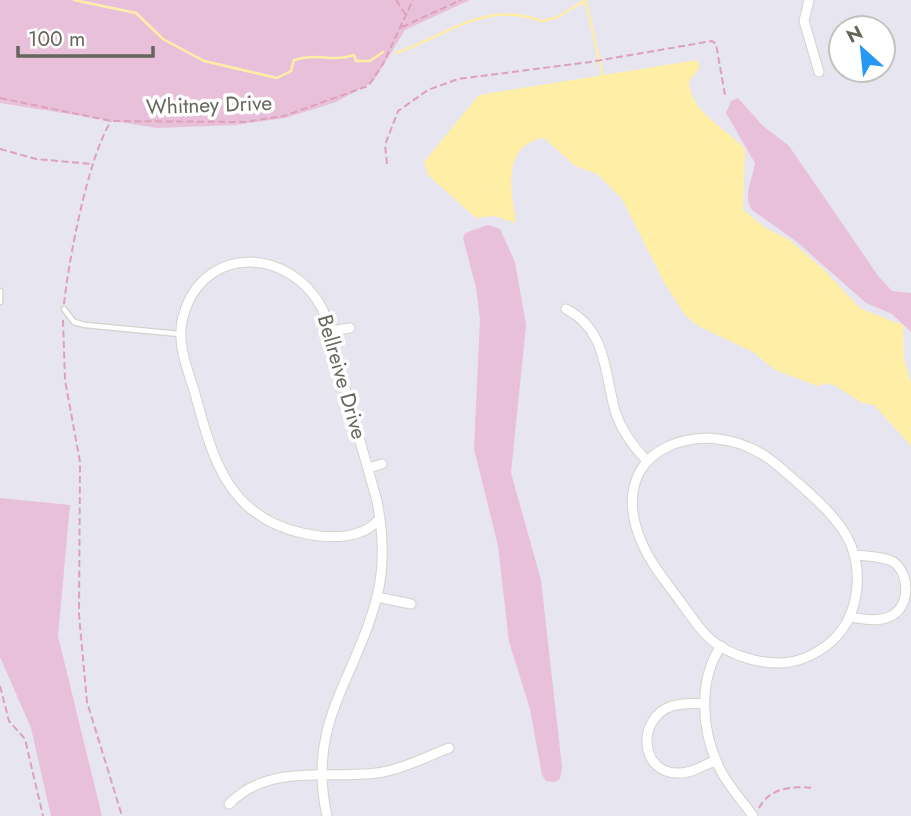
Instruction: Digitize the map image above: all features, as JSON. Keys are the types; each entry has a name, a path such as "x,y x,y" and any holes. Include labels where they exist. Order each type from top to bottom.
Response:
{"street":[{"path":"809,0 804,21 819,72"},
{"name":"Bellreive Drive","path":"327,816 320,775 323,742 377,597 382,568 380,518 369,468 323,310 306,284 283,268 259,261 231,265 208,278 185,311 181,334 187,367 213,455 223,478 247,506 280,527 314,536 366,532 380,518"},
{"path":"566,309 584,319 593,331 604,359 619,421 646,460"},
{"path":"330,331 349,328"},
{"path":"695,438 728,440 750,447 780,467 828,511 846,536 854,555 857,584 850,617 834,639 799,661 758,661 720,646 696,622 657,569 636,530 634,490 646,460 672,443 695,438"},
{"path":"369,468 382,464"},
{"path":"850,617 880,620 899,612 910,592 907,568 886,559 854,555"},
{"path":"377,597 411,604"},
{"path":"720,646 706,676 704,703 716,760 725,778 756,812"},
{"path":"704,703 679,705 659,713 647,730 647,749 656,765 673,773 685,773 716,760"},
{"path":"229,804 261,781 383,772 449,748"}],"lane":[{"path":"0,290 0,302"},
{"path":"64,309 74,322 85,326 181,334"}],"path":[{"path":"396,0 406,16"},
{"name":"Whitney Drive","path":"0,98 111,121 244,122 284,116 368,86 383,64 413,0"},
{"path":"401,28 461,0"},
{"path":"387,164 385,145 398,111 428,90 458,79 590,62 712,41 716,44 725,95"},
{"path":"111,121 101,137 93,164 64,309 65,380 80,462 79,615 88,702 122,816"},
{"path":"0,149 70,164 93,164"},
{"path":"0,687 9,722 25,739 43,816"},
{"path":"756,812 775,792 795,786 813,788"}],"shaded area":[{"path":"0,0 470,0 405,30 373,82 336,102 285,118 235,125 157,128 0,103"},
{"path":"697,60 700,67 689,82 696,103 745,149 743,210 767,229 788,239 820,266 861,309 903,325 904,360 911,383 911,446 874,405 862,403 836,386 826,383 818,386 775,370 753,352 698,326 685,315 665,284 622,199 597,174 575,166 544,138 530,142 515,160 511,184 516,223 494,216 476,218 428,175 424,162 479,95"},
{"path":"738,98 762,125 789,146 879,277 892,291 911,293 911,332 892,314 866,303 797,242 752,210 748,193 755,163 726,113 731,101"},
{"path":"488,225 500,229 515,262 526,325 511,473 541,580 562,767 560,779 555,782 546,781 542,775 530,709 509,642 498,546 474,449 480,319 476,288 463,238 465,233"},
{"path":"0,498 70,505 58,636 102,816 51,816 31,728 0,657"}],"waterway":[{"path":"74,0 136,13 163,39 204,61 277,78 291,71 294,60 354,55 356,61 370,61 383,52"},
{"path":"396,53 484,17 521,16 542,21 558,17 586,0"},
{"path":"582,3 586,4 603,75"}]}
